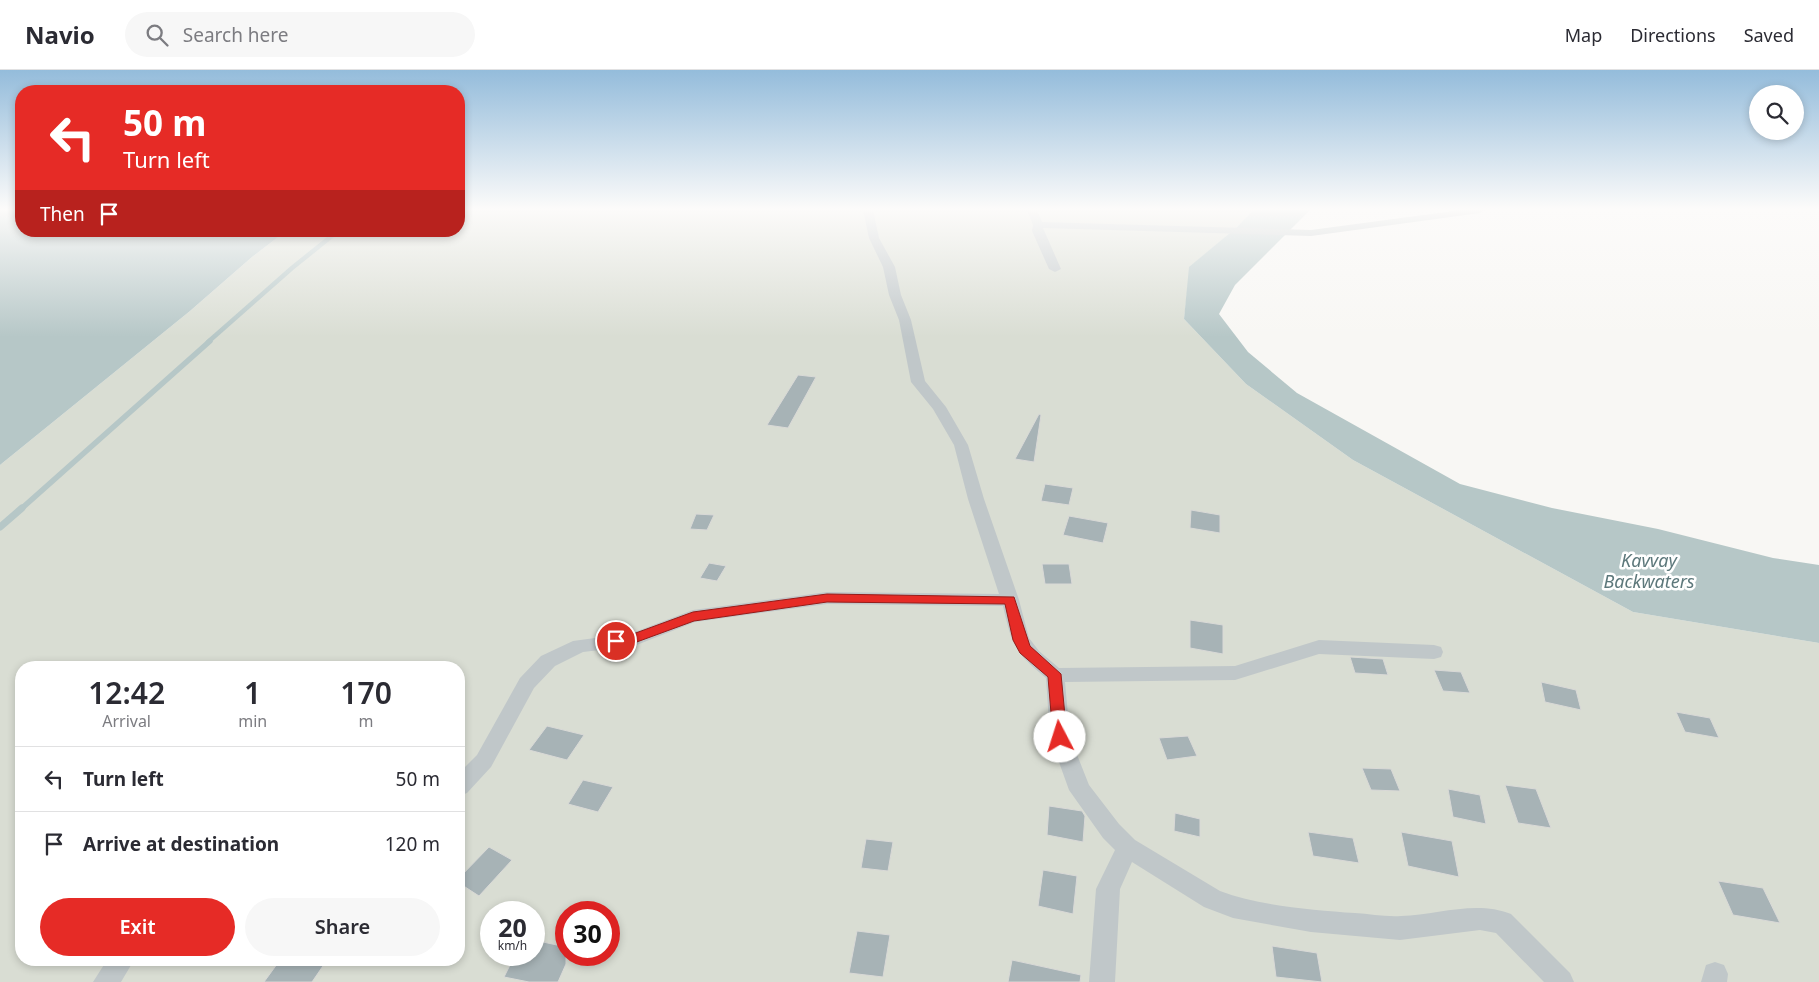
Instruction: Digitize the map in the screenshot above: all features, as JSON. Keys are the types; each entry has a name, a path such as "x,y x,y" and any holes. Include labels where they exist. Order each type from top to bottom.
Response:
{"street":[{"path":"881,253 888,267 895,295 905,320 918,382 939,407 961,444 976,499 1010,600 1020,640 1025,649 1055,674 1234,673 1319,647 1434,652"},
{"path":"1047,253 1055,269"},
{"path":"465,781 484,761 527,683 548,661 580,646 634,639 693,616 827,598 1010,600"},
{"path":"1055,674 1060,737 1080,790 1110,831 1127,847 1212,899 1234,907 1311,921 1400,928 1480,919 1502,922 1560,982"},
{"path":"1102,982 1108,889 1127,847"},
{"path":"106,982 118,966"}],"shaded area":[{"path":"258,253 1207,253 1190,267 1184,319 1246,384 1353,460 1633,612 1819,643 1819,982 0,982 0,465 190,311"}],"water":[{"path":"0,253 258,253 190,311 0,465"},
{"name":"Kavvay Backwaters","path":"1206,253 1267,253 1235,285 1219,314 1248,352 1297,393 1460,484 1552,508 1658,529 1773,558 1819,565 1819,643 1633,612 1353,460 1246,384 1184,319 1189,267"}],"building":[{"path":"798,375 816,377 788,428 767,425"},
{"path":"1039,414 1041,415 1034,462 1015,459"},
{"path":"1045,484 1073,488 1069,505 1041,501"},
{"path":"1191,510 1220,515 1220,533 1190,528"},
{"path":"696,514 714,515 707,530 690,529"},
{"path":"1069,516 1108,523 1103,543 1063,535"},
{"path":"709,563 726,566 717,581 700,578"},
{"path":"1042,564 1069,564 1072,584 1045,584"},
{"path":"1190,620 1223,625 1223,654 1190,648"},
{"path":"1350,657 1383,659 1388,675 1355,673"},
{"path":"1434,670 1461,672 1470,693 1443,691"},
{"path":"1541,682 1576,690 1581,710 1545,702"},
{"path":"1676,712 1710,718 1719,738 1685,732"},
{"path":"547,726 584,735 567,760 529,750"},
{"path":"1188,736 1197,756 1167,760 1159,738"},
{"path":"1362,768 1391,769 1400,791 1371,790"},
{"path":"583,780 613,787 598,812 568,804"},
{"path":"1505,785 1536,789 1551,828 1518,823"},
{"path":"1448,789 1480,795 1486,824 1453,817"},
{"path":"1049,806 1082,811 1085,816 1083,842 1047,835"},
{"path":"1175,813 1200,819 1200,837 1174,831"},
{"path":"1308,832 1353,838 1359,863 1313,856"},
{"path":"1401,832 1452,841 1459,877 1408,866"},
{"path":"866,839 893,842 888,871 861,868"},
{"path":"489,847 512,860 479,896 465,887 465,872"},
{"path":"1043,870 1077,876 1073,914 1038,906"},
{"path":"1718,881 1763,888 1780,923 1733,915"},
{"path":"857,931 890,935 883,977 849,973"},
{"path":"545,942 555,945 555,966 565,966 558,982 529,982 504,977 510,966 545,966"},
{"path":"1272,946 1317,953 1322,982 1276,977"},
{"path":"1012,960 1081,975 1080,982 1008,982"},
{"path":"276,966 323,966 312,982 264,982"}],"waterway":[{"path":"208,342 311,253"},
{"path":"21,509 210,341"},
{"path":"0,527 22,508"}],"route":[{"path":"616,641 634,639 693,616 827,598 1010,600 1020,640 1025,649 1055,674 1060,737"}]}
